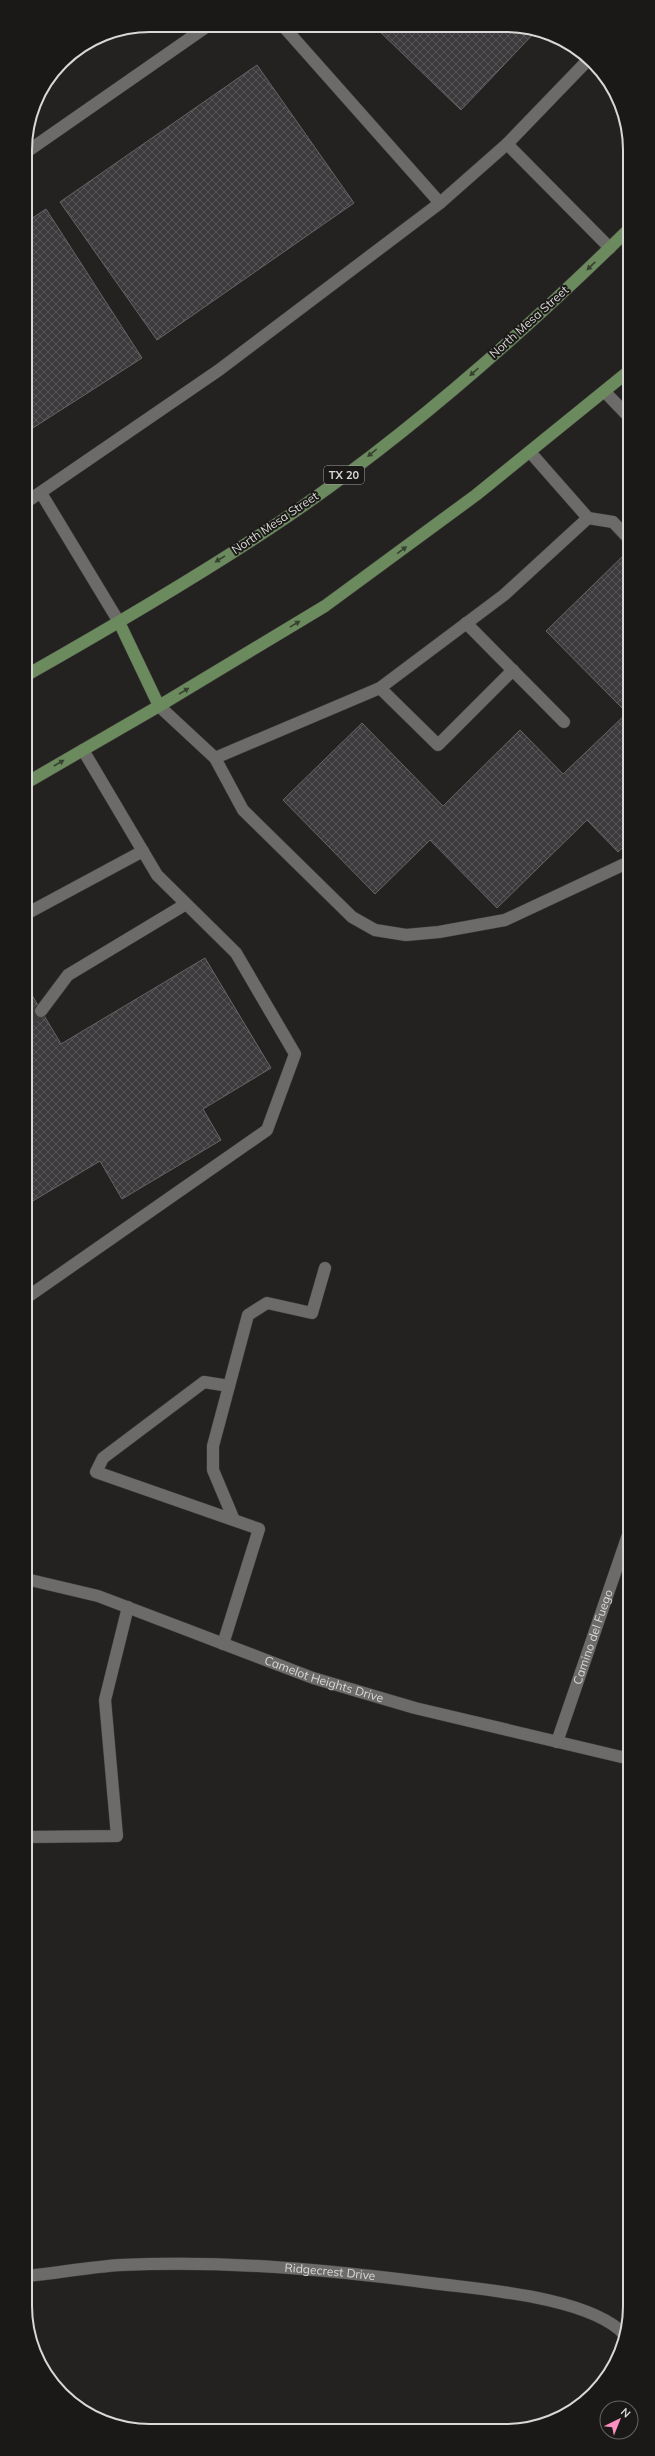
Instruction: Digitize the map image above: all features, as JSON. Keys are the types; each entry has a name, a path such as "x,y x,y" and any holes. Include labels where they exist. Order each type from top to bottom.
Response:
{"main road":[{"name":"North Mesa Street","path":"32,673 120,622 269,529 352,470 467,378 623,235"},
{"path":"32,779 159,706 325,606 476,495 623,376"},
{"path":"120,622 159,706"}],"street":[{"path":"32,148 199,32"},
{"path":"288,32 440,203"},
{"path":"32,499 219,370 440,203 507,144 584,63"},
{"path":"507,144 610,248"},
{"path":"605,392 623,411"},
{"path":"530,452 588,518 613,522 623,533"},
{"path":"41,493 120,622"},
{"path":"215,758 380,688 504,595 588,518"},
{"path":"466,623 564,722"},
{"path":"380,688 438,745 513,670"},
{"path":"159,706 215,758 243,810 352,917 375,930 406,935 440,932 505,920 623,865"},
{"path":"32,1294 267,1130 295,1054 236,953 157,875 83,750"},
{"path":"32,911 143,851"},
{"path":"41,1010 68,975 186,904"},
{"path":"234,1520 213,1470 213,1446 248,1315 267,1303 312,1313 325,1268"},
{"path":"223,1644 259,1528 96,1472 103,1458 204,1382 229,1386"},
{"name":"Camino del Fuego","path":"557,1742 623,1550"},
{"name":"Camelot Heights Drive","path":"32,1580 98,1596 313,1678 414,1708 623,1757"},
{"path":"32,1837 116,1836 105,1700 128,1607"},
{"name":"Ridgecrest Drive","path":"32,2275 120,2265 231,2264 315,2268 508,2292 583,2309 615,2324 621,2330"}],"building":[{"path":"380,32 505,32 532,35 461,110"},
{"path":"257,65 354,203 157,340 60,202"},
{"path":"46,209 142,358 32,429 32,218"},
{"path":"623,556 623,709 546,631"},
{"path":"623,717 623,847 618,852 587,820 497,908 430,840 375,894 283,800 362,723 443,806 520,730 563,774"},
{"path":"205,958 271,1068 203,1109 221,1140 122,1199 100,1161 32,1201 32,995 61,1044"}],"tunnel":[{"path":"32,1016 41,1011"}]}
